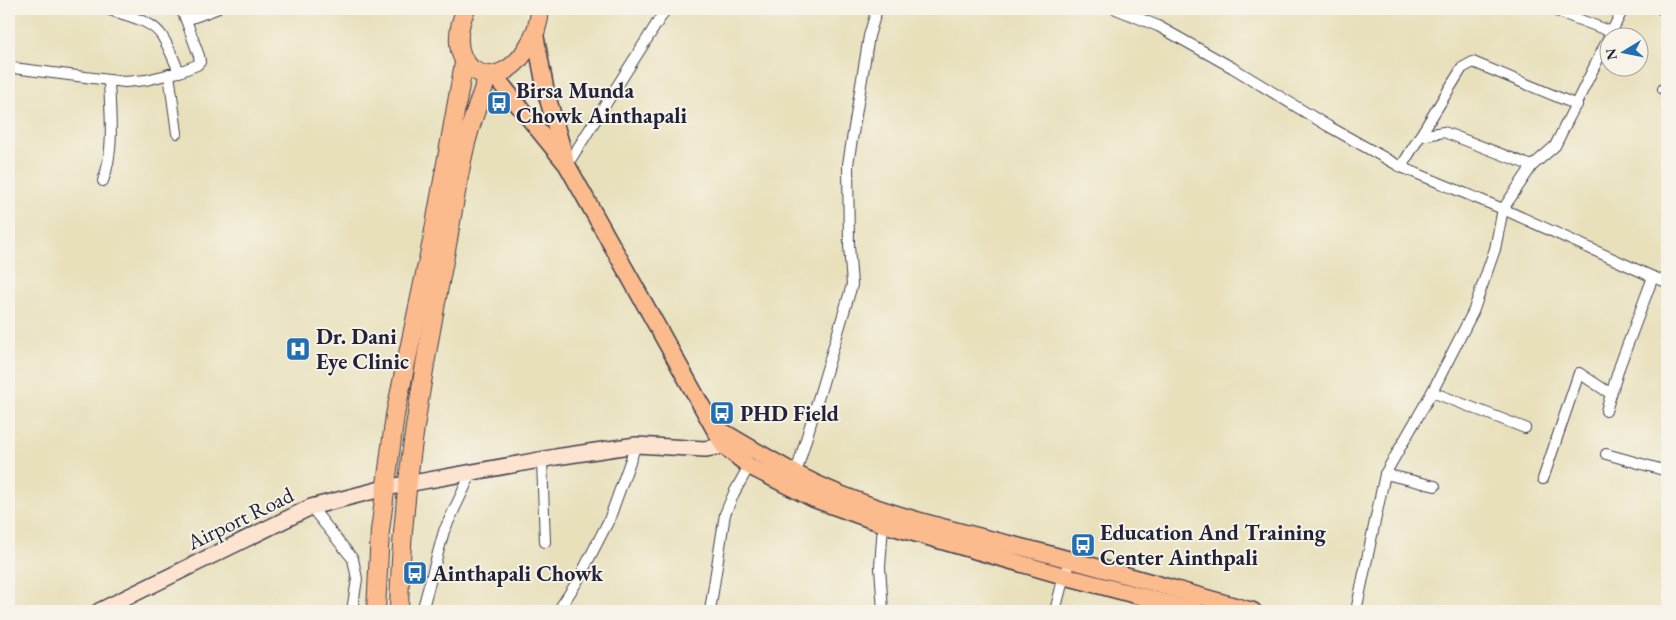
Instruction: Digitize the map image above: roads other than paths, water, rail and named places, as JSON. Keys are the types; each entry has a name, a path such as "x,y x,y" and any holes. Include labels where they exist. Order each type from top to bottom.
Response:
{"highway":[{"path":"464,63 476,72 491,74 510,67 528,47 535,34 540,9"},
{"path":"376,611 380,531 395,415 432,241 464,63 459,49 459,39 465,10"},
{"path":"399,611 407,484 426,356 465,147 476,109 491,74"}],"main road":[{"path":"535,34 546,92 567,165"},
{"path":"491,74 567,165 724,446 750,466 814,499 884,524 1064,576 1196,611"},
{"path":"713,426 758,453 838,494 885,511 1253,611"},
{"name":"Airport Road","path":"99,611 311,507 385,488 636,445 706,448 742,443"}],"street":[{"path":"107,9 144,23 156,29 162,36 174,73 177,133"},
{"path":"13,68 136,82 174,73 197,65 200,62 199,56 181,9"},
{"path":"186,20 216,9"},
{"path":"567,165 666,9"},
{"path":"796,473 852,285 849,245 848,164 869,36 877,9"},
{"path":"1116,9 1158,26 1401,167 1503,209 1667,282"},
{"path":"1551,9 1598,31"},
{"path":"1614,28 1623,9"},
{"path":"1661,9 1667,11"},
{"path":"1356,611 1385,474 1432,392 1474,312 1495,249 1503,209 1532,166 1556,146 1598,61"},
{"path":"1401,167 1462,68 1473,62 1577,105"},
{"path":"103,181 110,162 109,80"},
{"path":"1420,136 1444,132 1532,166"},
{"path":"1606,411 1631,334 1653,277"},
{"path":"1543,479 1579,373 1611,394"},
{"path":"1432,392 1524,428"},
{"path":"558,611 577,582 609,520 636,445"},
{"path":"1606,454 1667,471"},
{"path":"542,460 545,542"},
{"path":"710,611 725,514 734,493 750,466"},
{"path":"422,611 444,531 471,474"},
{"path":"1385,474 1435,486"},
{"path":"311,507 353,559 357,579 352,611"},
{"path":"883,611 880,567 884,524"},
{"path":"1055,611 1064,576 1071,561"}],"place":[{"name":"Birsa Munda Chowk Ainthapali","path":"499,103"},
{"name":"Dr. Dani Eye Clinic","path":"298,349"},
{"name":"PHD Field","path":"722,413"},
{"name":"Education And Training Center Ainthpali","path":"1083,545"},
{"name":"Ainthapali Chowk","path":"415,573"}]}
